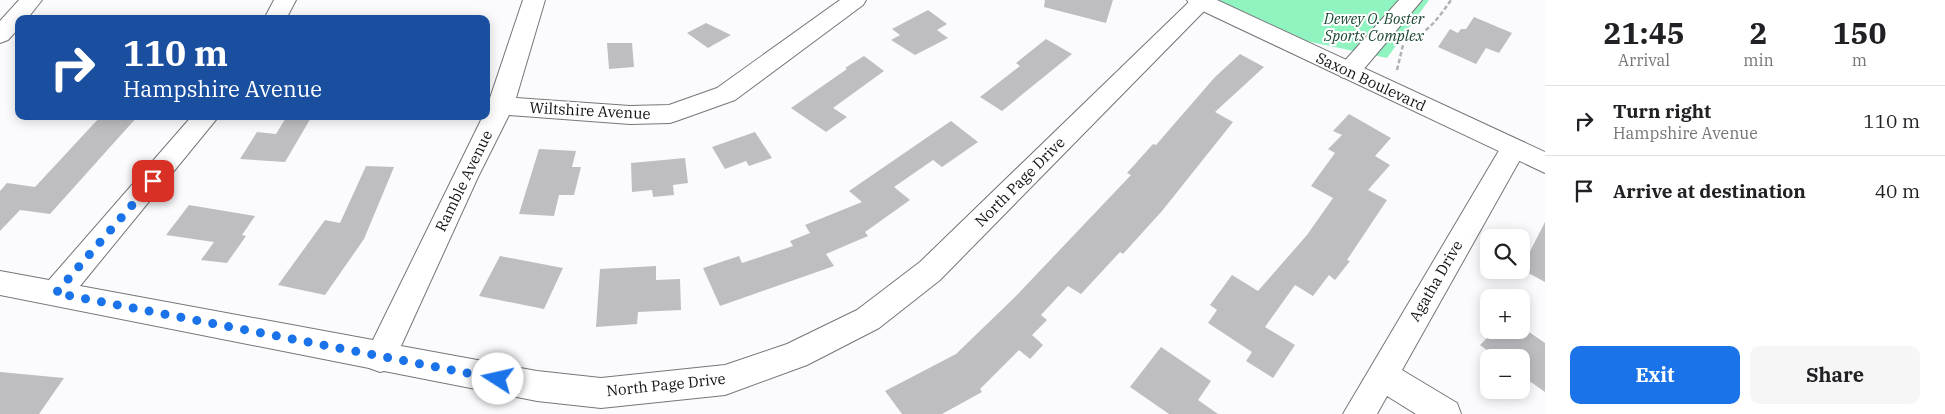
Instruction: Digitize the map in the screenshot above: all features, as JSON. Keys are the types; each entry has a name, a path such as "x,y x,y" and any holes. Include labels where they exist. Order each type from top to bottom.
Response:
{"street":[{"path":"18,15 31,0"},
{"path":"277,15 286,0"},
{"name":"Ramble Avenue","path":"380,358 465,177 501,106 534,0"},
{"name":"Wiltshire Avenue","path":"501,106 630,115 670,114 726,94 855,0"},
{"path":"1349,71 1411,0"},
{"name":"Saxon Boulevard","path":"1200,1 1545,163"},
{"name":"North Page Drive","path":"0,283 380,358 537,386 600,403 725,380 796,355 868,319 930,271 1200,1"},
{"path":"0,35 15,18"},
{"path":"56,293 204,120"},
{"name":"Agatha Drive","path":"1359,414 1513,149"},
{"path":"1382,374 1445,414"}],"path":[{"path":"1398,71 1397,64 1403,45 1408,39 1420,36 1437,20 1451,0"}],"green space":[{"name":"Dewey O. Boster Sports Complex","path":"1218,0 1429,0 1387,58 1306,41"}],"building":[{"path":"1045,0 1113,0 1106,23 1044,7"},
{"path":"928,10 947,24 937,30 948,38 915,55 891,40 900,35 892,29"},
{"path":"1474,17 1512,33 1499,53 1486,48 1476,64 1438,47 1450,29 1458,33 1461,29 1466,29"},
{"path":"706,23 731,35 708,48 687,33"},
{"path":"1046,39 1072,54 1002,111 980,97 1020,66 1016,63"},
{"path":"607,43 632,43 634,67 609,69"},
{"path":"1240,54 1264,67 1215,112 1233,122 1162,211 1123,254 1120,252 1081,294 1068,286 1041,315 1047,320 1032,335 1043,345 1030,359 1019,350 980,389 982,392 942,414 902,414 885,391 956,354 1015,297 1131,175 1127,173 1153,144 1156,145 1215,77"},
{"path":"864,56 884,71 833,108 847,117 826,132 791,108 847,69 845,68"},
{"path":"1349,114 1391,138 1375,156 1390,165 1368,190 1387,200 1347,260 1350,261 1335,280 1329,275 1313,296 1295,285 1265,327 1295,345 1273,378 1246,361 1252,352 1208,323 1217,310 1210,305 1232,275 1258,291 1307,235 1333,198 1311,186 1335,153 1328,149 1342,135 1333,131"},
{"path":"97,120 134,120 50,214 20,210 0,231 0,191 7,183 35,187"},
{"path":"285,120 310,120 285,162 240,159 257,132 276,134"},
{"path":"951,121 978,142 942,167 933,160 894,187 910,200 865,232 868,236 826,254 834,266 720,306 703,268 739,256 742,263 793,246 790,241 810,233 805,225 862,202 849,191"},
{"path":"755,132 772,158 749,166 746,161 725,169 712,147"},
{"path":"539,149 576,151 572,167 581,167 574,195 559,195 554,216 519,214"},
{"path":"685,158 688,183 673,185 674,195 653,197 652,190 632,192 631,163"},
{"path":"366,166 394,167 364,239 325,295 278,285 325,220 340,223"},
{"path":"189,205 255,216 242,235 246,236 227,263 201,260 214,242 166,235"},
{"path":"1545,222 1545,282 1530,274 1530,251"},
{"path":"500,256 563,268 544,309 479,296"},
{"path":"656,266 656,280 680,279 681,310 638,312 637,324 596,327 600,269"},
{"path":"1530,333 1545,343 1545,392 1530,381 1530,349 1485,349 1480,345 1486,339 1530,339"},
{"path":"1161,347 1211,381 1198,400 1218,414 1169,414 1130,387"},
{"path":"0,372 64,378 39,414 0,414"}],"route":[{"path":"153,181 56,293 380,358 498,379"}]}
